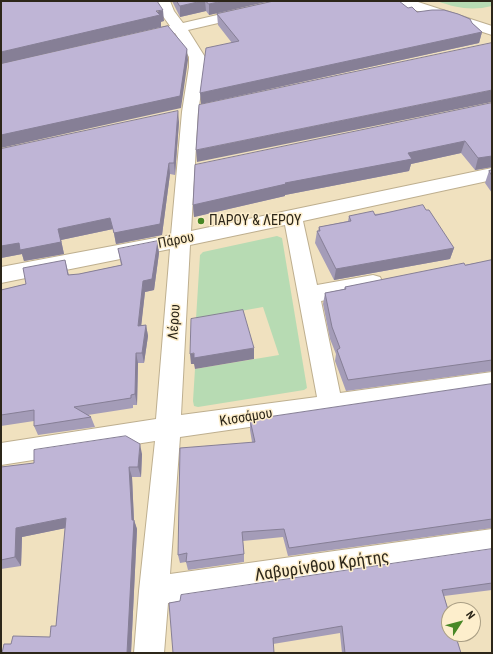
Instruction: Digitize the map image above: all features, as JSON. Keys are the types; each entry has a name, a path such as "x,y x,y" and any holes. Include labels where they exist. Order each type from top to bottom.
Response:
{"street":[{"name":"Λέρου","path":"149,653 153,591 168,428 181,240 193,170 190,112 197,67 197,57 167,12 163,1"},
{"path":"156,33 296,1"},
{"path":"401,1 492,31"},
{"name":"Πάρου","path":"1,275 293,217 492,174"},
{"path":"293,217 331,405"},
{"path":"309,295 393,279"},
{"name":"Κισσάμου","path":"1,454 168,428 492,382"},
{"name":"Λαβυρίνθου Κρήτης","path":"153,591 492,542"}],"green space":[{"path":"437,1 492,1 492,6 485,8 464,8"},
{"path":"277,236 282,238 307,388 304,390 198,407 194,406 195,369 279,355 263,307 196,319 200,255 203,252"}],"building":[{"path":"1,1 157,1 163,10 156,11 160,15 1,52"},
{"path":"177,1 202,1 180,6"},
{"path":"206,1 223,1 209,4"},
{"path":"274,1 399,1 408,8 412,7 417,12 444,10 458,14 470,19 472,23 482,32 200,93 206,48 239,41 217,14"},
{"path":"168,26 187,49 180,96 1,135 1,64"},
{"path":"492,43 492,90 196,150 199,105"},
{"path":"492,103 492,156 478,158 465,141 408,153 412,159 285,183 286,184 193,205 195,165"},
{"path":"178,111 174,163 169,163 160,224 114,233 110,218 58,229 61,242 20,250 19,243 1,246 1,149"},
{"path":"423,205 426,210 429,210 454,248 336,269 317,231 320,231 319,227 351,221 349,216 373,211 375,215"},
{"path":"158,241 152,279 143,281 138,326 146,325 142,353 136,353 135,394 131,395 131,398 74,407 91,417 34,426 34,410 1,415 1,290 26,284 23,268 65,260 68,275 79,274 122,265 118,249"},
{"path":"492,260 492,360 348,380 337,350 340,348 332,327 325,293 346,289 345,287 464,263 465,265"},
{"path":"243,310 254,348 194,358 194,353 190,354 191,319"},
{"path":"492,384 492,519 289,548 284,529 242,532 244,554 186,562 187,553 178,555 180,448 255,442 250,420"},
{"path":"126,436 140,444 138,467 129,467 132,520 134,520 127,653 2,653 4,644 11,644 13,636 50,637 51,626 56,626 66,518 16,528 15,557 1,560 1,467 34,463 34,450"},
{"path":"492,549 492,583 442,590 446,602 441,602 441,642 458,642 461,653 345,653 342,626 273,638 274,653 173,653 169,603 180,601 181,595"}],"place":[{"name":"ΠΑΡΟΥ & ΛΕΡΟΥ","path":"201,221"}]}
